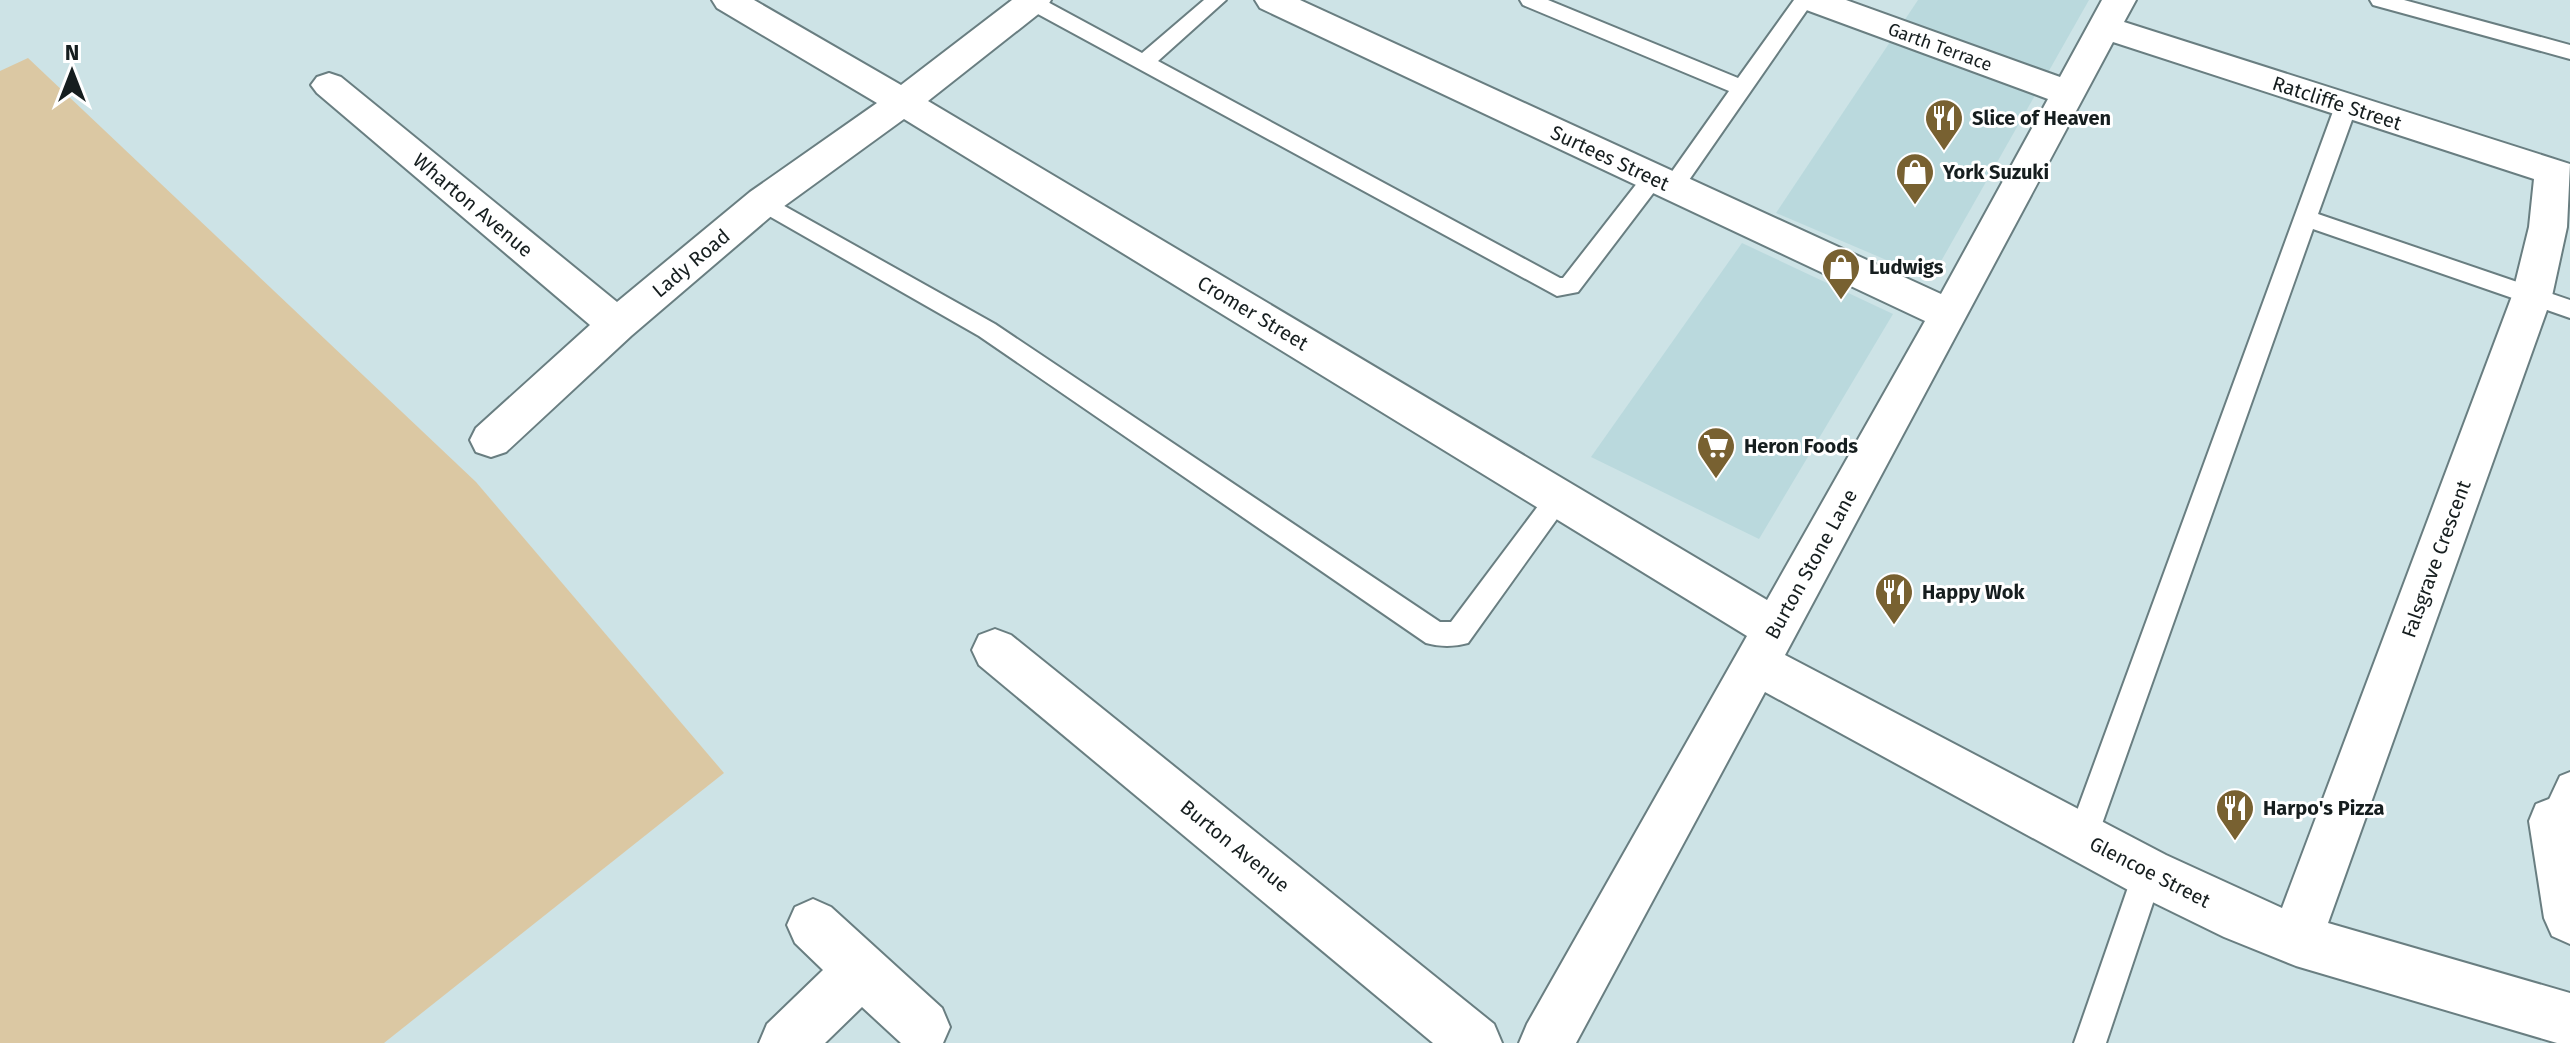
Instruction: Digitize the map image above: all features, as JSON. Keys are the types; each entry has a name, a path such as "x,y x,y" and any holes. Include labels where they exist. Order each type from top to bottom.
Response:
{"street":[{"name":"Cromer Street","path":"729,0 1559,498 1766,646"},
{"name":"Surtees Street","path":"1272,0 1949,315"},
{"name":"Garth Terrace","path":"1813,0 2067,93"},
{"name":"Lady Road","path":"491,440 617,325 763,202 903,102 1033,1"},
{"name":"Burton Stone Lane","path":"1546,1043 2112,14"},
{"name":"Ratcliffe Street","path":"2112,14 2346,106 2561,175"},
{"name":"Wharton Avenue","path":"329,85 617,325"},
{"name":"Falsgrave Crescent","path":"2296,940 2551,302 2548,227 2561,175"},
{"name":"Glencoe Street","path":"1766,646 2082,838 2242,919 2296,940 2570,1020"},
{"name":"Burton Avenue","path":"995,650 1475,1043"},
{"path":"2562,804 2570,918"},
{"path":"813,925 923,1027"},
{"path":"786,1043 861,971"}],"lane":[{"path":"1144,62 1216,0"},
{"path":"1530,0 1742,88"},
{"path":"1033,1 1557,287 1570,286 1662,183 1742,88 1804,0"},
{"path":"2380,0 2570,52"},
{"path":"2082,838 2346,106"},
{"path":"763,202 987,330 1436,634 1458,634 1559,498"},
{"path":"2305,218 2551,302"},
{"path":"2090,1043 2148,873"}],"shaded area":[{"path":"1918,0 2089,0 1931,279 1776,213"},
{"path":"28,58 476,482 724,773 384,1043 0,1043 0,71"},
{"path":"1742,243 1893,314 1759,539 1591,457"}],"place":[{"name":"Slice of Heaven","path":"1944,152"},
{"name":"York Suzuki","path":"1915,206"},
{"name":"Ludwigs","path":"1841,301"},
{"name":"Heron Foods","path":"1716,480"},
{"name":"Happy Wok","path":"1894,626"},
{"name":"Harpo's Pizza","path":"2235,842"}]}
